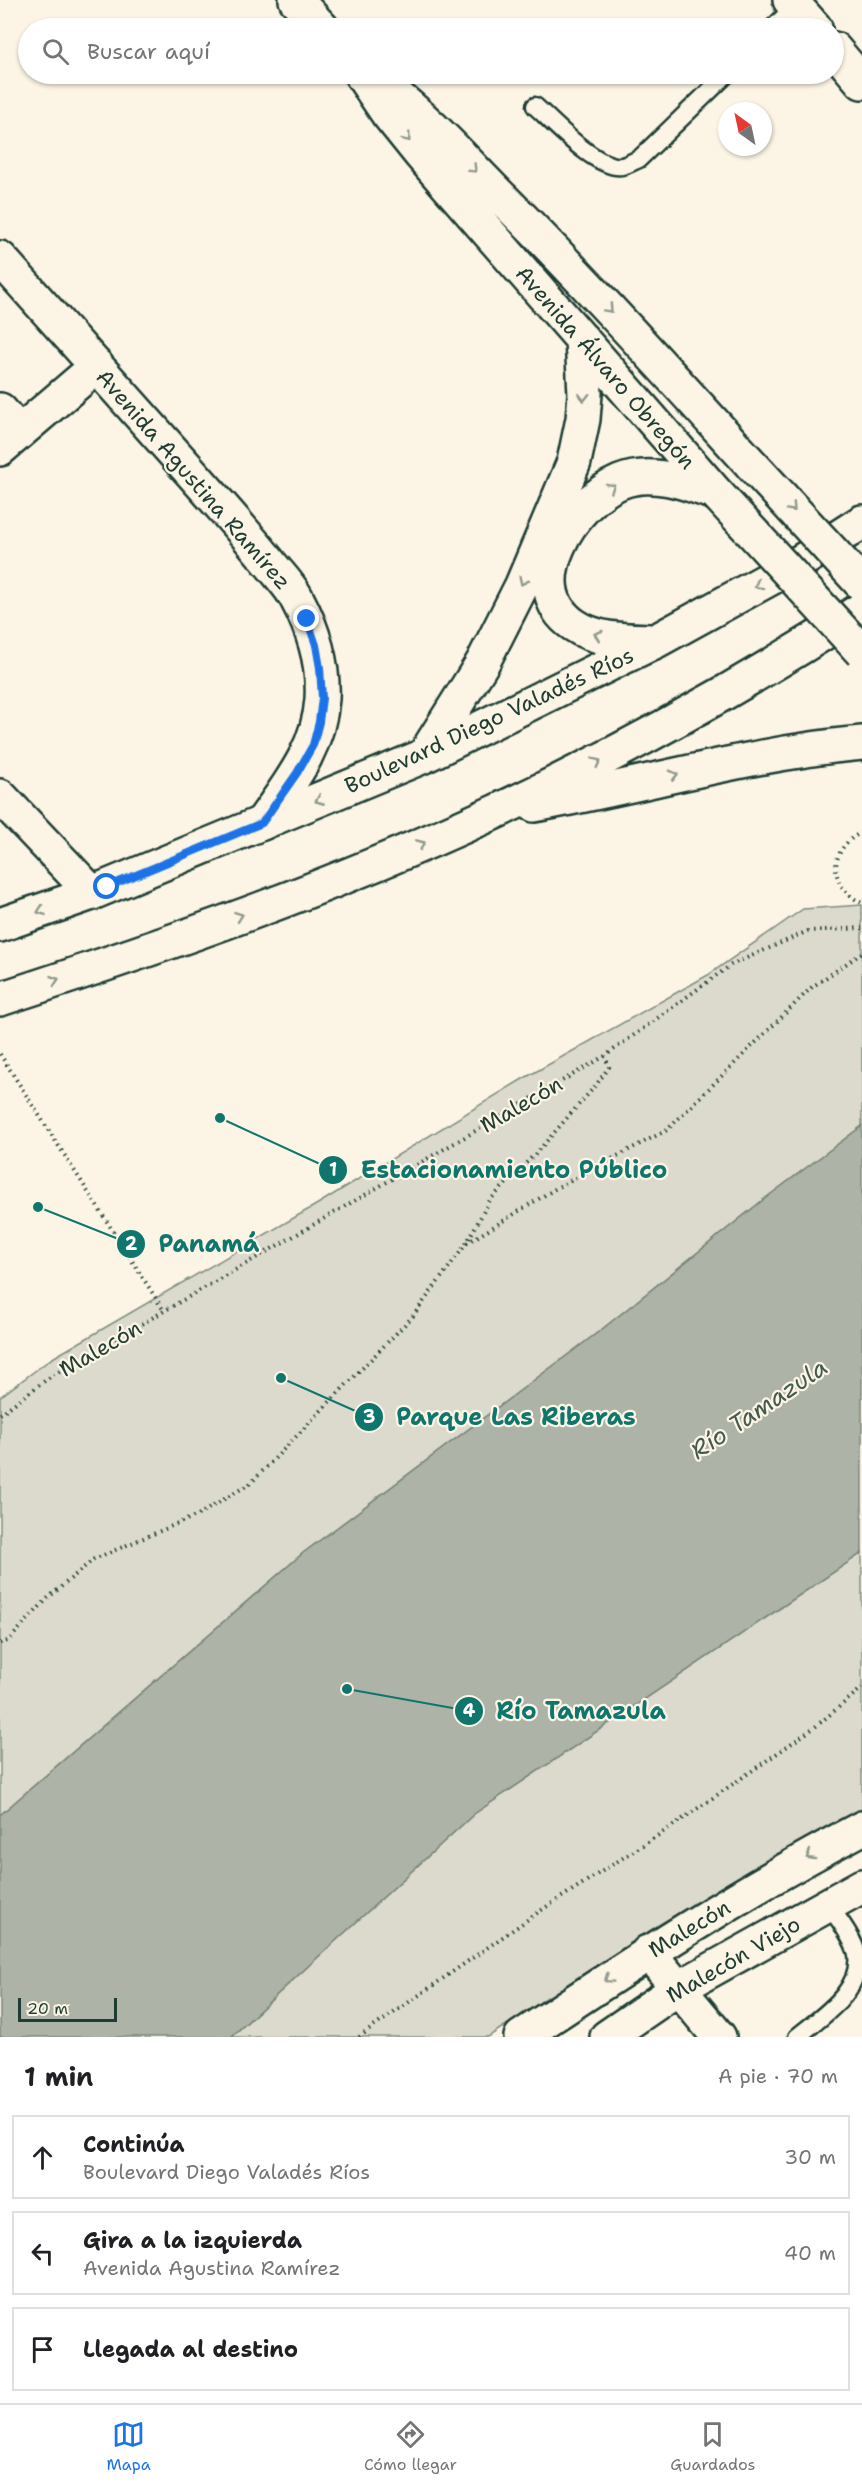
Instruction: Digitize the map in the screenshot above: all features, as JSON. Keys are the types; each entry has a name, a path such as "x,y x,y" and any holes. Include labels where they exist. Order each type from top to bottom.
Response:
{"main road":[{"path":"296,0 313,18"},
{"path":"844,61 862,82"},
{"name":"Avenida Álvaro Obregón","path":"368,84 388,114 421,155 717,494 862,652"},
{"name":"Avenida Álvaro Obregón","path":"381,84 400,98 515,211 602,301 862,584"},
{"name":"Avenida Agustina Ramírez","path":"0,258 249,536 296,596 307,619 316,645 320,668 322,698 319,722 313,745 297,773 262,823"},
{"path":"424,756 488,652 522,585 574,462 583,419 585,394 582,339"},
{"path":"6,430 97,366"},
{"path":"656,641 609,639 573,625 561,613 553,599 551,584 553,562 562,535 575,516 594,497 621,482 658,476 717,494"},
{"name":"Boulevard Diego Valadés Ríos","path":"0,925 92,893 424,756 656,641 800,562 862,522"},
{"path":"0,999 261,908 375,863 494,812 620,751 802,648 862,609"},
{"path":"494,812 609,792 701,768 779,753 862,743"},
{"path":"0,796 92,893"},
{"name":"Malecón","path":"521,2037 648,1952 814,1853 862,1828"},
{"name":"Malecón Viejo","path":"607,2037 677,1989 862,1886"},
{"path":"648,1952 719,2037"}],"lane":[{"path":"535,106 581,147 603,162 621,166 639,159 717,84"},
{"path":"797,2037 838,2004 850,1991 858,1976 857,1954 829,1905"}],"path":[{"path":"862,832 851,838 842,848 837,859 836,871 843,890 862,903"},
{"name":"Malecón","path":"0,1414 50,1377 605,1056 731,965 808,931 862,928"},
{"path":"466,1244 558,1187 667,1130 812,987 862,953"},
{"path":"0,1054 164,1311"},
{"path":"0,1643 8,1641 48,1598 94,1559 198,1515 250,1483 413,1316 466,1244 490,1200 538,1151 596,1085 609,1067 605,1056"},
{"path":"359,2037 540,1911 671,1827 814,1727 862,1688"}],"shaded area":[{"path":"862,905 862,1126 763,1200 601,1330 303,1553 0,1815 0,1397 51,1359 316,1205 521,1080 708,975 803,909"},
{"path":"862,1553 862,1809 662,1923 488,2037 231,2037 474,1814"}],"water":[{"path":"862,1126 862,1553 474,1814 231,2037 0,2037 0,1815 303,1553 601,1330 763,1200"}],"place":[{"name":"Estacionamiento Público","path":"220,1118"},
{"name":"Panamá","path":"38,1207"},
{"name":"Parque Las Riberas","path":"281,1378"},
{"name":"Río Tamazula","path":"347,1689"}],"route":[{"path":"107,887 262,823 297,773 313,745 319,722 322,698 320,668 316,645 307,619"}]}
